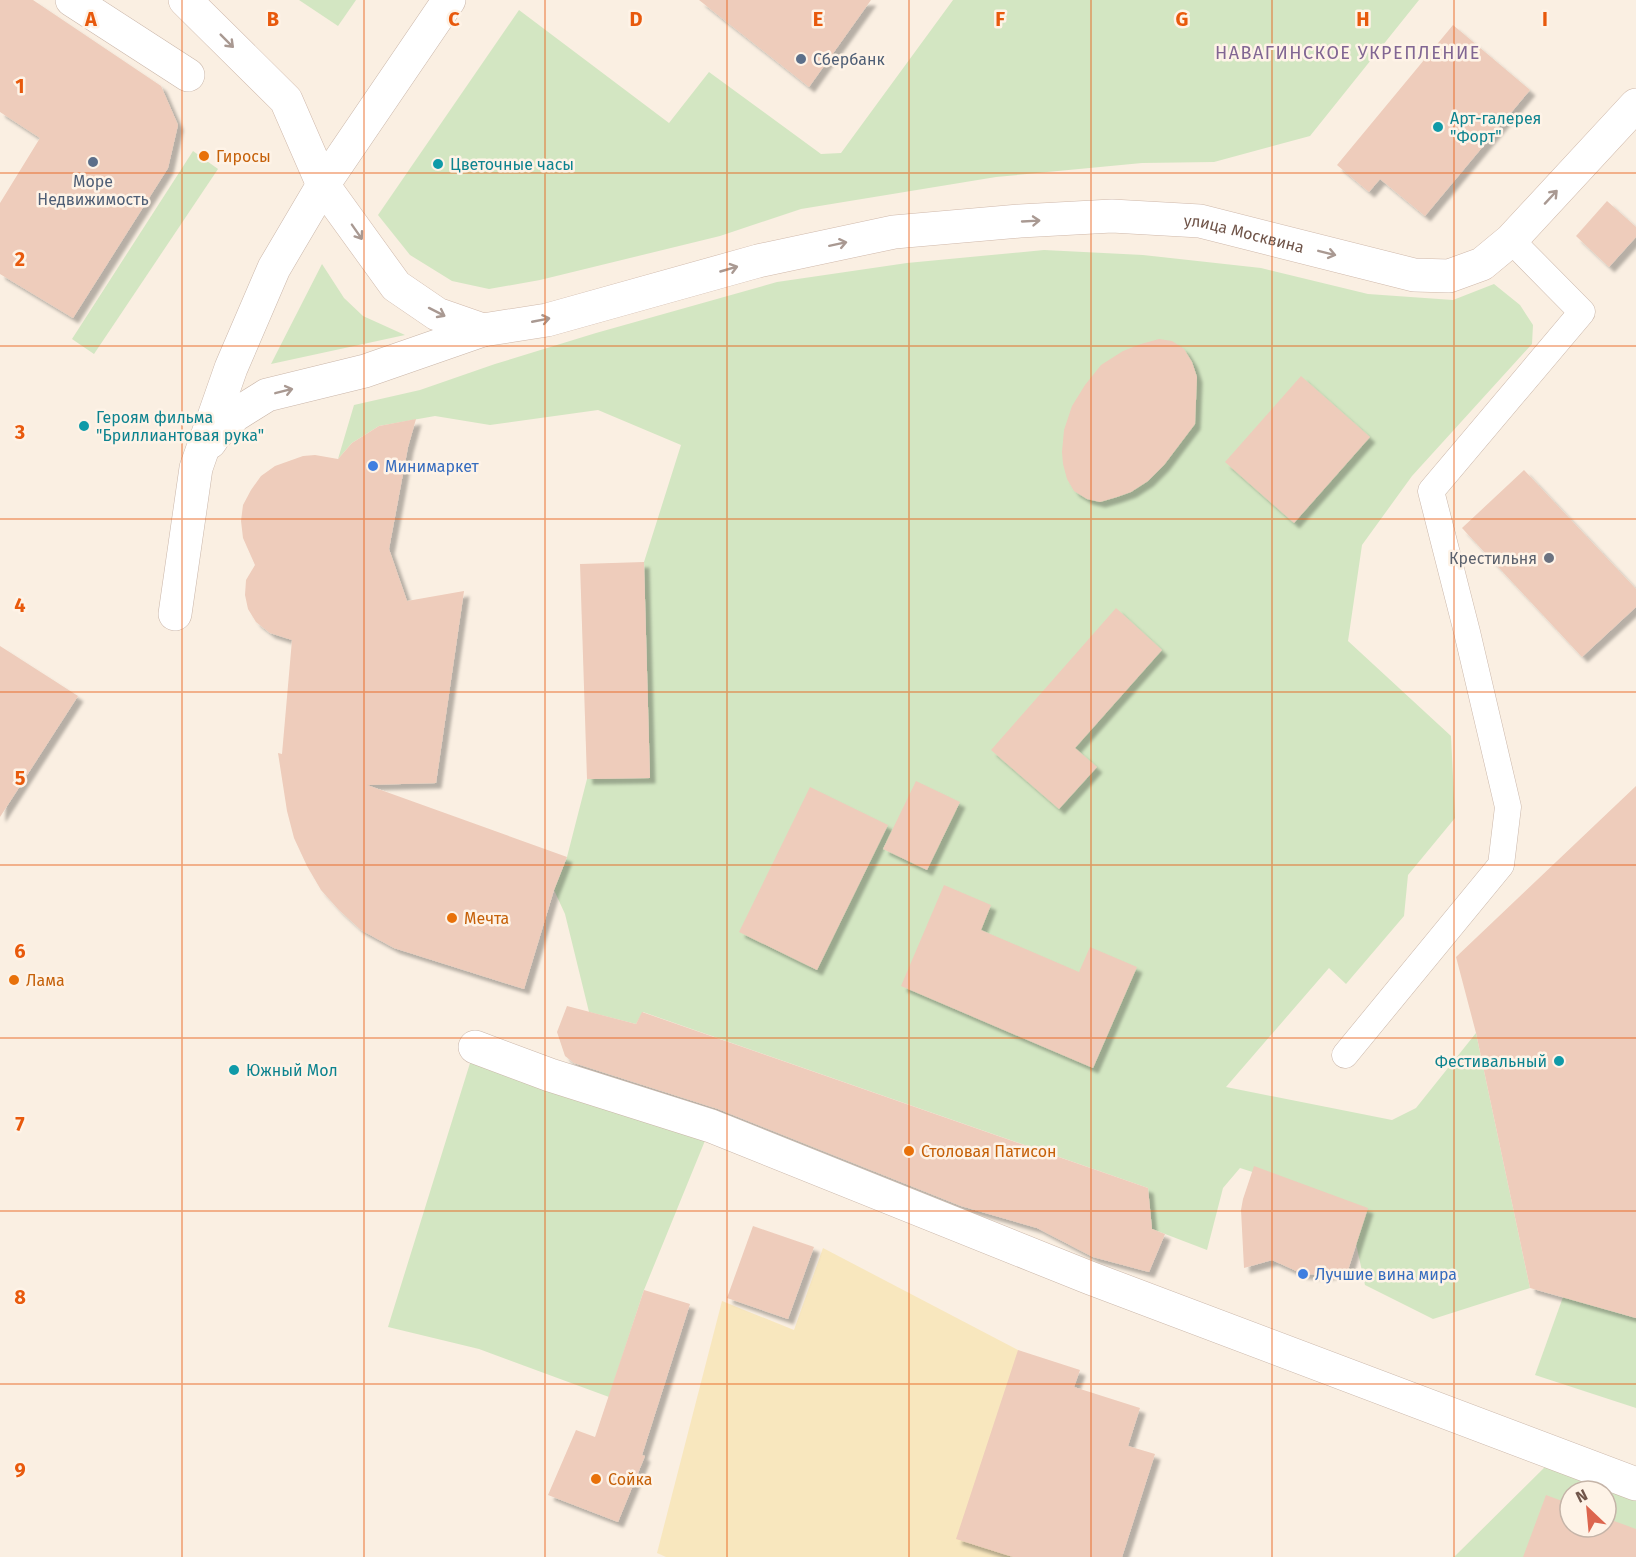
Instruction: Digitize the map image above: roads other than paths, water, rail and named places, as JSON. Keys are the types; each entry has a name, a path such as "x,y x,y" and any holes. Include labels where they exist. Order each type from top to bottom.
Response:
{"street":[{"path":"72,0 188,75"},
{"path":"185,0 286,100 323,185 396,286 437,314 483,330"},
{"path":"175,614 196,468 231,368 274,268 323,185 449,0"},
{"name":"улица Москвина","path":"196,468 214,436 235,415 267,395 365,371 483,330 547,320 758,261 894,232 1112,216 1200,221 1414,275 1449,276 1482,264 1511,240 1636,105"},
{"path":"475,1047 549,1075 711,1126 1090,1278 1636,1484"}],"lane":[{"path":"1345,1055 1501,865 1508,807 1431,491 1582,312 1511,240"}],"place":[{"name":"Сбербанк","path":"801,59"},
{"name":"Арт-галерея \"Форт\"","path":"1438,127"},
{"name":"Гиросы","path":"204,156"},
{"name":"Море Недвижимость","path":"93,162"},
{"name":"Цветочные часы","path":"438,164"},
{"name":"Героям фильма \"Бриллиантовая рука\"","path":"84,426"},
{"name":"Минимаркет","path":"373,466"},
{"name":"Крестильня","path":"1549,558"},
{"name":"Мечта","path":"452,918"},
{"name":"Лама","path":"14,980"},
{"name":"Фестивальный","path":"1559,1061"},
{"name":"Южный Мол","path":"234,1070"},
{"name":"Столовая Патисон","path":"909,1151"},
{"name":"Лучшие вина мира","path":"1303,1274"},
{"name":"Сойка","path":"596,1479"}],"district":[{"name":"НАВАГИНСКОЕ УКРЕПЛЕНИЕ","path":"1348,53"}]}
